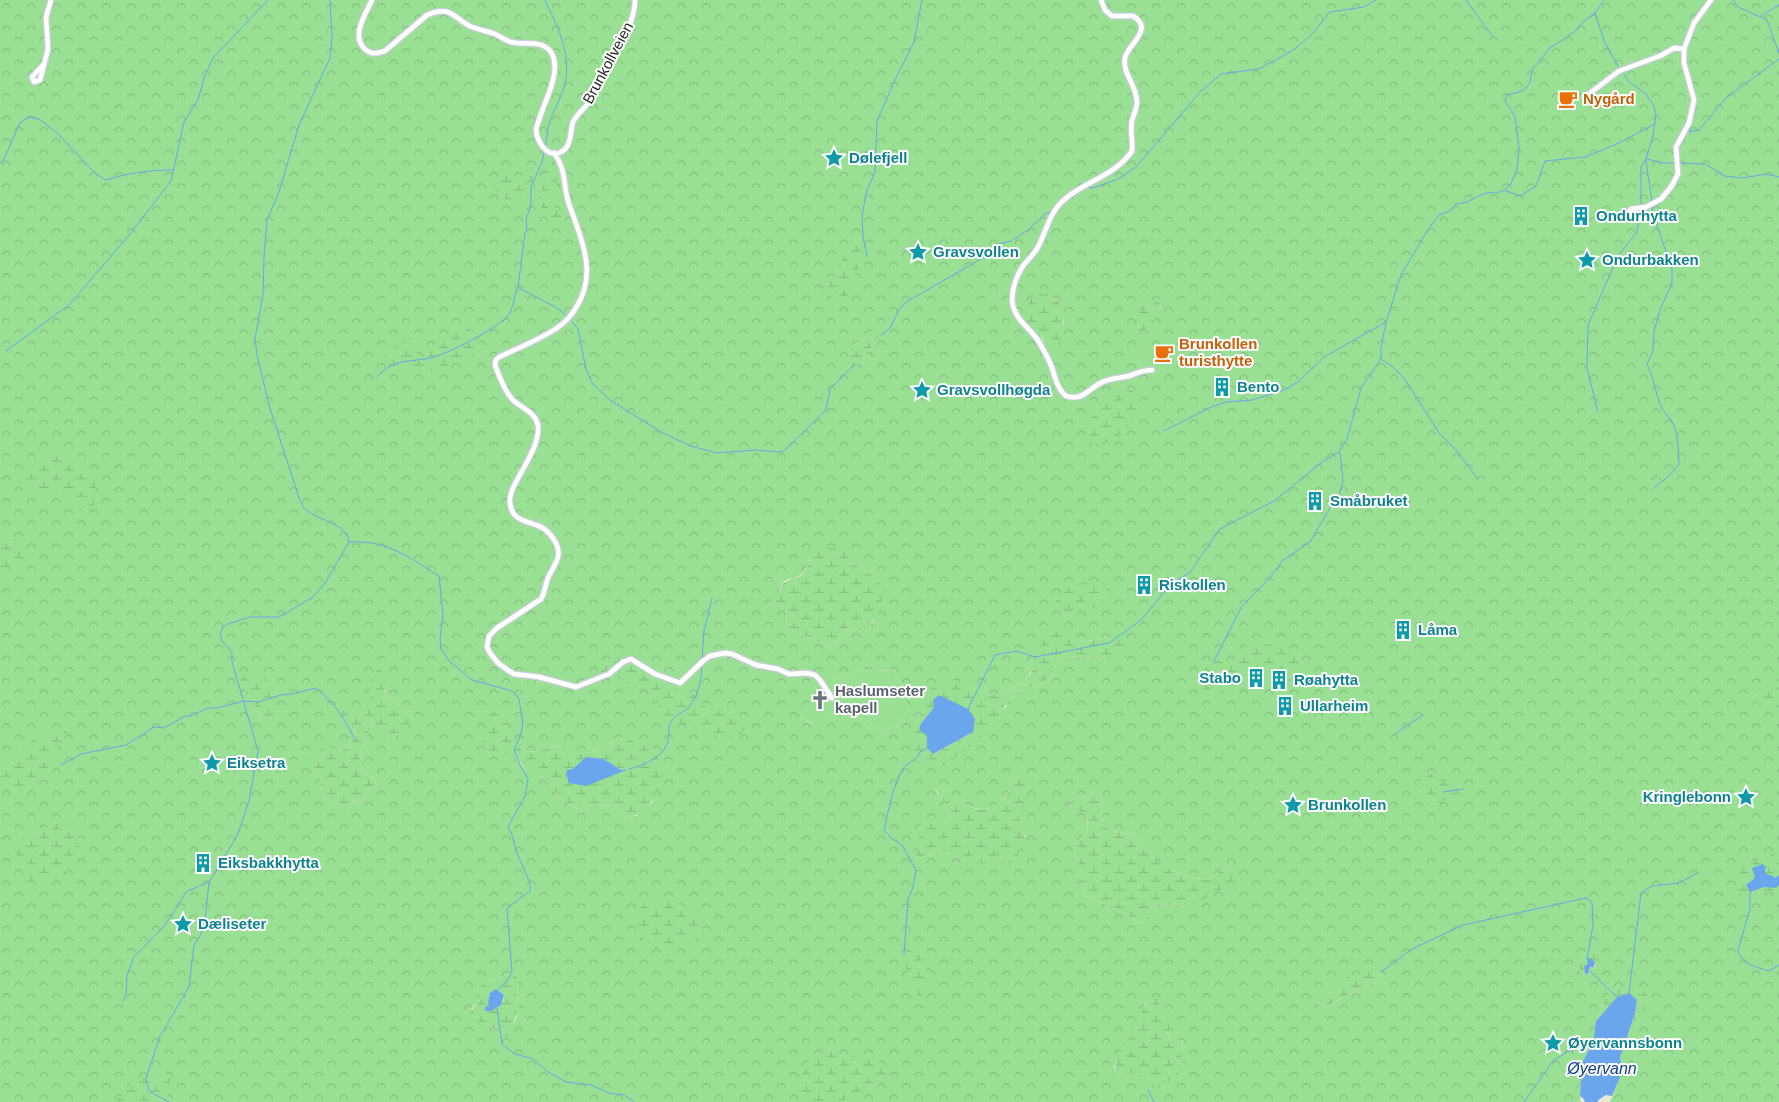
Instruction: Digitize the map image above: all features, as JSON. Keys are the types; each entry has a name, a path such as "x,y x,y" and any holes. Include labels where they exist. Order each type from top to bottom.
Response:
{"street":[{"path":"44,64 48,42 46,16 51,0"},
{"path":"372,0 358,34 361,46 370,52 378,53 385,51 428,15 444,11 453,13 470,26 496,34 509,41 519,44 535,43 543,45 552,56 555,71 536,130 536,139 546,151 554,153 561,163 568,202 586,254 588,275 581,300 568,318 557,328 499,357 495,365 508,394 532,414 538,426 527,464 509,496 511,510 519,520 542,528 557,545 558,556 548,578 544,595 541,599 492,632 487,641 490,653 498,663 514,674 539,677 576,687 609,674 631,659 655,674 680,683 710,656 724,653 732,654 756,665 778,669 789,674 807,673 815,675 832,698"},
{"name":"Brunkollveien","path":"554,153 566,149 570,143 574,121 594,96 604,70 616,53 632,17 635,0"},
{"path":"1101,0 1105,10 1112,16 1134,16 1141,23 1140,35 1128,51 1124,63 1136,91 1137,102 1132,129 1132,151 1118,166 1104,176 1083,186 1059,204 1046,226 1034,254 1019,273 1014,286 1012,304 1019,318 1038,340 1050,363 1058,385 1066,396 1076,398 1105,381 1128,376 1141,370 1152,370"},
{"path":"1628,214 1631,209 1646,207 1661,199 1671,187 1678,174 1676,147 1689,122 1694,100 1685,69 1684,49 1694,23 1711,0"},
{"path":"1585,98 1619,71 1660,56 1674,48 1684,49"}],"green space":[{"path":"0,0 1779,0 1779,1102 1610,1102 1623,1071 1620,1057 1635,1014 1644,1012 1649,996 1640,988 1611,989 1596,1021 1593,1042 1582,1063 1580,1102 0,1102","holes":["1048,295 1061,304 1064,324 1044,342 1026,315 1029,301","1162,299 1160,309 1136,330 1146,305","875,329 882,335 867,352 861,364 851,348","1174,345 1174,354 1158,372 1141,370 1138,360 1143,348 1156,352","846,547 853,563 868,573 883,598 873,622 857,633 848,627 830,648 786,628 787,608 769,608 769,606 777,597 781,585 788,579 803,572 810,559","1112,638 1105,659 1067,656 1056,664 1052,674 1042,685 1030,687 1007,701 1006,707 925,768 915,727 923,708 966,684 980,693 995,695 1009,691 1025,681 1036,663 1078,642","860,670 893,670 903,686 901,694 909,707 899,724 886,733 877,729 865,719 830,713 812,725 800,717 814,696 814,689 826,680","238,678 272,719 261,718 251,697","386,689 384,695 412,713 402,730 391,738 386,739 380,728 374,723 370,725 360,755 360,762 362,769 376,779 375,786 368,791 360,803 353,800 348,813 338,803 326,799 322,793 320,775 315,768 298,760 309,760 348,748 355,733 354,727 343,719 348,703 355,711 363,715 368,712 371,693","505,707 507,733 513,742 525,752 538,751 557,745 573,755 597,751 621,737 653,802 636,816 627,817 614,806 596,805 579,809 564,802 546,780 527,771 519,763 489,714","1022,775 1017,809 1025,838 1008,860 964,861 939,850 918,859 915,857 920,844 952,818 943,800 935,790 944,786 965,805 984,809 998,804 1006,796 1013,782","1096,790 1103,796 1101,808 1102,825 1112,831 1135,835 1162,866 1182,875 1206,880 1235,862 1189,907 1156,904 1141,924 1114,908 1085,896 1083,879 1073,849 1088,830 1087,813 1077,811 1071,806 1070,798 1076,794 1087,796","1589,951 1599,962 1593,968 1590,968 1588,975 1581,973 1579,967 1583,953","512,972 517,978 518,1011 516,1019 502,1037 490,1025 481,1023 471,1009 478,1001 486,980 500,978","1381,972 1380,979 1323,1008 1317,1003","1157,999 1170,1040 1183,1041 1181,1052 1183,1067 1146,1077 1135,1072 1115,1076 1114,1067 1142,1017 1145,1001"]},
{"path":"549,163 557,179 551,198 556,209 563,215 565,220 553,221 547,218 541,205 541,187 545,164"},
{"path":"530,167 536,171 531,196 515,201 505,198 496,191 493,186 500,176 521,176"},
{"path":"858,242 867,247 847,297 838,302 831,296 827,288 837,273 845,254"},
{"path":"1039,294 1048,295 1061,304 1063,330 1061,337 1054,346 1048,347 1041,335 1028,323 1026,308 1032,296"},
{"path":"1162,298 1158,315 1153,324 1145,330 1139,332 1136,330 1135,318 1146,305 1155,303"},
{"path":"875,328 881,329 882,335 867,352 861,364 855,364 851,358 851,348"},
{"path":"478,329 481,335 479,340 483,347 447,366 422,373 417,369 392,371 383,359 387,352 405,342 416,332 420,333 412,345 417,352 416,357 420,362 425,362 434,346 445,336"},
{"path":"1174,344 1174,354 1158,372 1141,370 1138,360 1143,347 1156,352"},
{"path":"1132,390 1138,396 1136,415 1124,432 1114,440 1101,445 1090,442 1089,421 1110,398"},
{"path":"57,452 64,455 77,471 93,477 95,481 94,505 84,511 77,510 65,493 37,493 28,491 22,478 38,463"},
{"path":"0,529 26,547 23,556 0,573"},
{"path":"846,546 853,563 877,579 885,591 874,620 857,633 848,627 830,648 786,628 787,608 769,608 769,606 777,597 782,584 801,576 807,568 810,559 818,551"},
{"path":"1087,581 1106,584 1106,593 1100,607 1061,612 1052,608 1062,591"},
{"path":"1059,630 1075,630 1078,642 1112,638 1130,639 1125,651 1105,659 1067,656 1056,664 1052,674 1042,685 1030,687 1007,701 995,727 946,765 925,768 914,758 915,727 923,708 924,697 932,687 953,680 966,684 980,693 995,695 1009,691 1025,681 1031,673 1044,639","holes":["934,707 973,732 934,754 927,748 927,736 920,725"]},
{"path":"1255,642 1276,646 1298,655 1302,663 1301,674 1290,681 1260,672 1238,677 1216,695 1205,691 1198,681 1207,666 1217,660 1228,665 1246,647"},
{"path":"614,655 634,658 646,664 661,678 683,693 694,694 708,709 737,715 743,723 745,730 726,740 663,717 658,695 650,687 601,674 602,662"},
{"path":"380,669 385,681 384,695 412,713 413,719 398,734 386,739 381,734 380,728 374,723 370,725 360,755 360,762 362,769 376,779 375,786 368,791 360,803 353,800 348,814 344,816 338,803 326,799 322,793 320,775 315,768 297,765 297,760 309,760 322,748 330,746 339,751 348,748 355,733 354,727 343,719 337,709 344,701 363,715 367,713 371,693 367,684 375,671"},
{"path":"860,670 893,670 903,686 901,694 909,707 899,724 886,733 877,729 865,719 830,713 813,725 800,717 814,696 814,689 826,680"},
{"path":"241,675 265,678 276,686 275,711 266,721 261,718 251,697 238,678"},
{"path":"1779,681 1779,711 1766,704 1753,703 1751,694 1764,685"},
{"path":"505,706 507,733 513,742 525,752 538,751 557,745 573,755 597,751 621,737 652,747 663,768 656,792 643,811 627,817 614,806 596,805 579,809 564,802 546,780 527,771 514,755 491,756 483,746 489,714","holes":["604,759 621,770 627,769 569,783"]},
{"path":"67,728 65,738 47,758 49,765 40,780 30,786 23,794 17,796 11,790 0,789 0,769 10,764 38,734 46,734 53,740 59,731"},
{"path":"1429,772 1442,783 1451,778 1462,781 1461,793 1444,800 1434,810 1424,800 1425,790 1420,779"},
{"path":"1022,775 1027,800 1017,809 1025,838 1017,858 999,859 988,864 964,861 939,850 918,859 915,857 920,844 918,827 926,818 947,822 952,818 935,789 944,786 970,807 987,809 998,804 1006,796 1013,782"},
{"path":"1096,790 1103,796 1101,808 1102,825 1112,831 1135,835 1162,866 1182,875 1206,880 1235,862 1243,870 1221,890 1189,907 1156,904 1141,924 1114,908 1085,896 1083,879 1073,849 1088,830 1087,813 1077,811 1071,806 1070,797 1076,794 1087,796"},
{"path":"65,821 74,828 80,845 72,858 71,870 51,881 35,872 34,885 26,890 22,881 28,859 20,858 16,855 14,843 31,832"},
{"path":"1772,854 1779,857 1778,877 1776,878 1765,873 1767,866 1755,874 1755,878 1751,882 1757,891 1764,887 1776,888 1779,885 1779,891 1764,892 1750,897 1739,894 1737,880 1741,871 1753,861"},
{"path":"673,901 690,909 698,916 703,927 703,934 674,948 655,947 641,933 638,919 641,907 646,903"},
{"path":"918,947 928,953 930,965 928,981 921,997 918,997 907,974 904,955 908,948"},
{"path":"1589,951 1599,957 1600,962 1595,966 1595,963 1584,966 1585,973 1588,975 1582,976 1579,967 1583,953"},
{"path":"1375,970 1381,972 1380,979 1323,1008 1317,1003 1348,976"},
{"path":"512,972 516,973 517,978 518,1011 507,1037 502,1037 490,1025 481,1023 470,1016 478,1001 481,986 486,980 500,978","holes":["496,989 504,995 498,1007 491,1011 488,1006 490,1005 488,1002 490,993"]},
{"path":"1611,988 1640,988 1649,996 1651,1006 1644,1012 1635,1014 1637,1000 1617,997 1596,1021"},
{"path":"1149,996 1157,999 1162,1011 1176,1019 1176,1025 1167,1032 1170,1040 1183,1040 1181,1052 1183,1067 1176,1079 1154,1086 1144,1077 1136,1074 1114,1076 1117,1061 1138,1025"},
{"path":"828,1051 879,1062 888,1071 890,1077 840,1102 807,1102 800,1098 796,1088 807,1063"},
{"path":"165,1072 170,1087 165,1102 113,1102 123,1095 133,1080"}],"water":[{"path":"939,695 968,709 975,719 973,732 933,754 927,748 927,736 920,730 920,725 934,707 933,700"},
{"path":"586,757 604,759 621,770 629,769 586,786 569,783 566,774 567,770 573,769"},
{"path":"1763,864 1765,867 1768,866 1765,869 1765,873 1776,878 1779,875 1779,885 1776,888 1764,887 1750,892 1746,885 1755,878 1752,868"},
{"path":"1591,958 1595,963 1593,968 1590,967 1588,974 1585,974 1584,966 1588,964 1587,959"},
{"path":"496,989 504,995 501,1005 491,1011 485,1011 486,1006 489,1005 490,993"},
{"name":"Øyervann","path":"1629,993 1637,1000 1635,1014 1620,1057 1623,1071 1612,1096 1606,1095 1598,1100 1598,1102 1585,1102 1580,1096 1582,1063 1593,1042 1596,1021 1617,997"}],"waterway":[{"path":"6,351 69,305 130,234 171,181 184,122 198,100 204,78 213,58 268,0"},
{"path":"169,1102 149,1091 146,1079 160,1036 189,987 194,945 201,934 205,920 209,882 237,836 249,801 258,751 232,662 232,652 222,641 220,634 223,627 228,624 250,617 279,617 313,597 325,583 349,542 343,530 309,512 300,501 269,405 255,339 263,295 267,220 279,192 299,125 330,58 332,37 330,0"},
{"path":"545,0 561,38 567,68 565,84 549,124 545,148"},
{"path":"867,256 863,237 862,217 866,193 875,172 877,121 914,42 922,0"},
{"path":"1086,187 1093,188 1118,179 1136,167 1201,91 1221,74 1259,69 1295,49 1313,33 1330,12 1364,7 1376,0"},
{"path":"1466,0 1493,37"},
{"path":"1505,189 1511,184 1517,169 1519,148 1515,116 1505,101 1507,95 1523,91 1530,83 1532,70 1550,48 1574,32 1595,13 1604,0"},
{"path":"1733,0 1738,7 1767,20 1779,53"},
{"path":"1761,16 1779,5"},
{"path":"1595,13 1604,41 1619,68"},
{"path":"1688,46 1686,50 1688,69"},
{"path":"1691,80 1696,100 1695,112 1689,132 1699,130 1726,98 1779,59"},
{"path":"1622,71 1629,82 1645,93 1653,104 1656,114 1653,136 1646,159 1641,167 1641,206"},
{"path":"0,164 20,123 28,117 39,119 58,134 95,173 106,180 139,172 173,170"},
{"path":"968,709 995,655 1016,651 1035,657 1109,643 1141,620 1170,585 1190,572 1220,529 1274,501 1322,462 1339,452 1347,439 1361,388 1381,359 1386,322 1401,275 1427,231 1439,215 1450,211 1456,204 1488,193 1504,190 1520,196 1536,186 1545,161 1585,157 1619,143 1655,124"},
{"path":"377,377 395,364 438,356 460,346 496,326 510,313 518,287 525,233 527,230 526,219 531,206 531,187 542,162 544,152"},
{"path":"1647,159 1662,163 1675,163"},
{"path":"1646,160 1652,203"},
{"path":"1679,163 1705,164 1725,176 1742,178 1767,174 1779,177"},
{"path":"1652,207 1672,269 1672,283 1660,310 1654,331 1653,351 1647,364 1661,406 1672,422 1676,432 1679,464 1670,475 1653,489"},
{"path":"1598,412 1587,368 1588,325 1618,256 1637,232 1641,210"},
{"path":"882,335 891,327 898,311 906,302 988,255 998,244 1011,241 1028,230 1046,213 1051,212"},
{"path":"519,288 557,308 567,316"},
{"path":"570,319 578,329 586,369 592,383 610,400 661,432 691,446 717,453 755,450 784,451 826,410 830,389 855,364"},
{"path":"1164,431 1211,407 1226,402 1252,400 1284,390 1298,382 1324,357 1386,322"},
{"path":"1381,359 1404,378 1439,433 1457,451 1477,478"},
{"path":"1214,661 1242,606 1269,579 1283,560 1310,542 1339,496 1343,480 1340,453"},
{"path":"350,542 363,542 387,547 407,556 439,576 443,615 440,639 441,649 449,661 472,680 512,691 519,699 523,724 514,750 528,779 525,796 508,827 530,883 530,891 507,908 512,972 498,990"},
{"path":"702,659 704,631 712,598"},
{"path":"629,769 651,761 664,749 668,741 671,722 689,707 698,692 702,663"},
{"path":"61,765 81,754 126,745 154,727 164,728 185,716 190,716 208,708 217,708 244,701 259,702 281,695 316,688 338,711 354,739"},
{"path":"1395,734 1423,715"},
{"path":"904,955 908,900 916,870 902,845 890,837 884,830 891,798 899,776 905,767 920,752 927,748"},
{"path":"1443,792 1463,789"},
{"path":"1629,993 1641,893 1652,886 1679,883 1697,873"},
{"path":"123,1001 126,995 127,975 134,957 166,924 186,892 209,882"},
{"path":"1750,892 1750,909 1738,950 1743,959 1750,965 1769,971 1779,965"},
{"path":"1381,972 1412,949 1463,925 1586,898 1592,902 1593,925 1587,959"},
{"path":"1590,971 1617,997"},
{"path":"497,1008 502,1044 515,1054 533,1059 548,1072 566,1082 591,1085 609,1093 624,1095 634,1102"},
{"path":"1524,1102 1553,1061 1565,1053 1593,1042"},
{"path":"1148,1090 1154,1102"}],"place":[{"name":"Nygård","path":"1568,99"},
{"name":"Dølefjell","path":"834,158"},
{"name":"Ondurhytta","path":"1581,216"},
{"name":"Gravsvollen","path":"918,252"},
{"name":"Ondurbakken","path":"1587,260"},
{"name":"Brunkollen turisthytte","path":"1164,353"},
{"name":"Bento","path":"1222,387"},
{"name":"Gravsvollhøgda","path":"922,390"},
{"name":"Småbruket","path":"1315,501"},
{"name":"Riskollen","path":"1144,585"},
{"name":"Låma","path":"1403,630"},
{"name":"Stabo","path":"1256,678"},
{"name":"Røahytta","path":"1279,680"},
{"name":"Haslumseter kapell","path":"820,700"},
{"name":"Ullarheim","path":"1285,706"},
{"name":"Eiksetra","path":"212,763"},
{"name":"Kringlebonn","path":"1746,797"},
{"name":"Brunkollen","path":"1293,805"},
{"name":"Eiksbakkhytta","path":"203,863"},
{"name":"Dæliseter","path":"183,924"},
{"name":"Øyervannsbonn","path":"1553,1043"}]}
